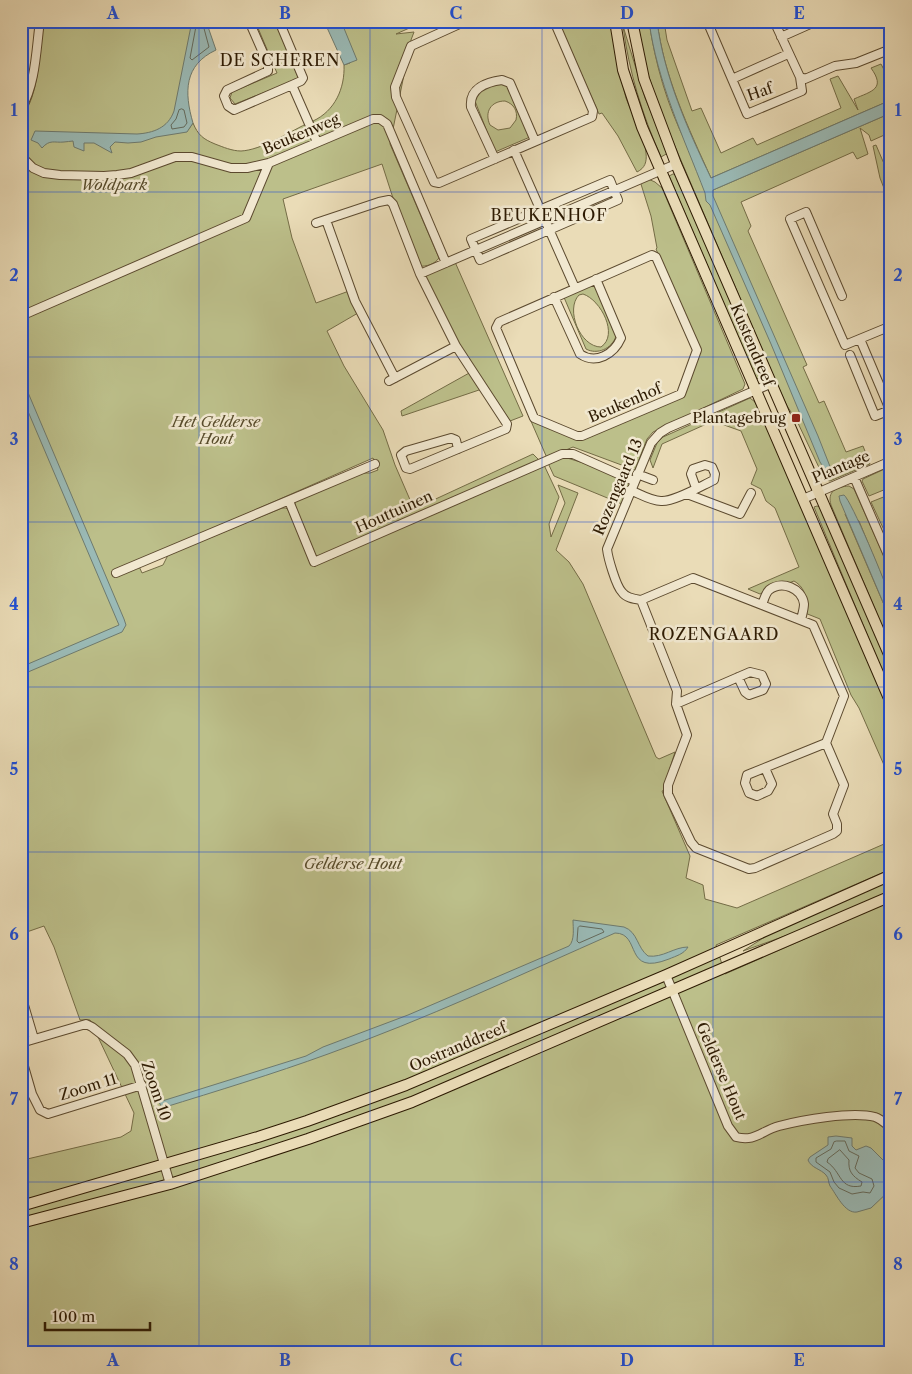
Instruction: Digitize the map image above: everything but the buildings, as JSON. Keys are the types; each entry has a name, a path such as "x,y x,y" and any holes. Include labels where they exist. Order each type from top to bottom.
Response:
{"main road":[{"name":"Kustendreef","path":"615,21 623,70 642,127 891,704"},
{"name":"Kustendreef","path":"632,21 644,79 676,164 891,659"},
{"name":"Oostranddreef","path":"21,1206 165,1165 308,1121 406,1085 666,975 891,875"},
{"path":"21,1223 170,1184 308,1139 412,1102 891,896"}],"street":[{"path":"21,109 28,98 32,81 40,21"},
{"path":"249,21 268,64 268,72 227,90 224,96 228,106 234,110 301,81 303,78 279,21"},
{"path":"466,21 411,46 395,87 396,97 434,182 439,183 592,116 593,111 554,21"},
{"name":"Haf","path":"707,21 748,114 802,91 800,77"},
{"path":"774,21 800,77 805,79 835,66 856,63 891,48"},
{"path":"781,37 817,21"},
{"path":"889,21 891,25"},
{"name":"Haf","path":"732,79 788,54"},
{"path":"495,159 471,106 470,100 474,92 482,86 502,80 510,83 535,141"},
{"path":"292,85 317,142"},
{"name":"Beukenweg","path":"21,156 33,168 44,173 104,176 131,173 175,157 192,157 231,168 258,166 373,119 380,119 387,124 446,263"},
{"path":"514,150 575,288"},
{"path":"21,316 246,218 269,163"},
{"path":"420,274 614,189 676,164"},
{"path":"610,180 614,189 618,200 480,260 471,239 610,180"},
{"path":"316,223 389,200 393,204 420,274 456,346 507,424 506,429 458,449 410,469 406,468 401,455 406,451 451,438 456,440 458,449"},
{"path":"842,296 806,212 790,219 845,345 891,326"},
{"path":"326,220 355,302 392,380 456,346"},
{"name":"Beukenhof","path":"652,255 656,257 697,350 681,394 582,436 577,436 534,418 496,328 499,322 575,288 652,255"},
{"path":"815,276 831,270"},
{"path":"554,297 580,354 584,357 605,356 617,347 621,338 596,279"},
{"path":"850,355 876,416 890,410 860,339"},
{"path":"859,378 874,371"},
{"name":"Rozengaard 13","path":"640,600 629,597 622,592 610,563 607,549 650,443 668,428 770,384"},
{"name":"Houttuinen","path":"289,501 314,562 562,454 573,454 636,478"},
{"name":"Plantage","path":"803,499 891,461"},
{"path":"116,573 375,464"},
{"path":"854,477 891,562"},
{"path":"636,478 654,480"},
{"path":"630,490 662,502 687,494 696,488"},
{"path":"687,494 740,514 751,493"},
{"path":"693,578 813,625 844,696 826,743 844,785 833,814 837,824 837,830 833,834 749,869 696,848 691,842 668,794 668,785 687,735 676,704 677,691 640,600 693,578"},
{"path":"762,605 766,594 772,588 784,585 793,587 800,595 804,604 801,620"},
{"path":"676,704 738,677"},
{"path":"765,768 826,743"},
{"name":"Gelderse Hout","path":"666,975 728,1126 736,1137 748,1139 778,1126 819,1118 853,1116 878,1118 891,1128"},
{"path":"21,995 34,1039"},
{"name":"Zoom 10","path":"21,1043 86,1024 126,1054 135,1065 142,1085 170,1184"},
{"name":"Zoom 11","path":"21,1056 32,1094 40,1110 48,1114 142,1085"}],"green space":[{"name":"Gelderse Hout","path":"43,21 198,21 185,73 188,130 193,123 199,134 207,140 228,149 241,151 257,148 306,124 308,130 316,127 313,121 321,117 333,105 343,82 344,65 350,63 333,21 425,21 396,34 414,32 390,144 439,258 430,265 419,266 382,164 283,199 292,238 316,303 349,291 358,313 327,331 344,366 383,430 395,465 414,509 533,454 544,465 559,497 549,524 551,537 565,503 558,485 578,493 556,550 569,562 583,584 656,757 659,759 675,752 667,778 670,788 662,791 690,856 686,878 703,885 705,899 737,908 891,841 891,869 716,945 725,974 891,901 891,1353 21,1353 21,1159 121,1137 131,1131 134,1113 90,1020 80,1020 54,947 44,926 21,934 21,118 32,97 35,85","holes":["373,458 378,470 370,473 360,473 296,501 295,508 313,549 306,552 288,510 282,508 168,555 163,565 142,573 137,562"]},
{"path":"255,21 275,21 298,77 296,80 235,104 230,98 232,92 277,73"},
{"path":"558,21 610,21 626,98 645,147 646,162 642,169 637,172 618,136 602,113 599,114"},
{"path":"637,21 649,21 658,68 673,114 692,155 713,190 891,113 891,132 871,141 869,135 860,128 868,154 857,159 853,152 741,202 751,226 748,231 807,365 803,367 819,403 824,401 846,452 863,446 870,464 830,481 826,480 823,476 776,382 662,116 647,71"},
{"path":"657,21 664,21 667,40 692,111 701,108 721,153 753,138 757,145 841,108 830,79 838,76 858,110 854,99 875,88 877,81 871,68 881,64 891,83 891,100 711,178 671,82 660,42"},
{"path":"623,26 645,98 668,153 661,157 637,93"},
{"path":"500,83 508,85 530,137 495,152 475,101 482,91","holes":["500,101 508,102 516,111 516,120 510,128 498,130 490,125 488,112 496,103"]},
{"path":"876,145 891,180 891,206 880,178 873,146"},
{"path":"677,174 762,373 760,378 756,379 669,176"},
{"path":"648,179 662,188 745,384 743,389 653,432 647,439 635,470 573,447 547,458 527,412 574,435 680,393 697,344 656,249 651,216 640,181"},
{"path":"455,262 523,416 510,421 456,340 425,280 427,274"},
{"path":"593,282 616,336 608,347 599,351 586,349 563,295","holes":["583,294 596,303 606,318 608,334 606,342 601,347 587,341 581,334 574,318 575,301 579,295"]},
{"path":"471,372 482,389 402,416 401,411"},
{"path":"750,398 755,402 800,500 891,712 891,781 859,708 851,695 820,619 805,613 806,599 801,587 794,581 760,594 748,589 799,567 775,508 766,501 761,489 751,484 757,469 741,431 713,421 662,444 653,468 650,460 657,443 663,437"},
{"path":"564,457 632,478 622,504 554,476 548,463"},
{"path":"891,466 891,487 869,496 862,481 863,479"},
{"path":"849,486 854,489 891,572 891,599 859,521 845,514 891,621 891,647 831,505 830,496 832,493 840,487"},
{"path":"891,494 891,506 889,507 891,514 888,525 891,545 871,502"},
{"path":"814,507 820,507 827,521 891,669 891,692"},
{"path":"891,879 891,893 796,932 743,951 771,933"}],"water":[{"path":"192,21 206,21 216,50 205,56 198,63 189,80 188,101 193,123 187,132 156,137 141,142 115,142 110,147 112,153 94,143 84,143 84,151 74,147 73,141 50,142 42,148 38,143 31,140 35,131 137,134 154,131 164,125 168,122 174,111"},
{"path":"324,21 341,21 357,60 344,65"},
{"path":"649,21 657,21 660,41 671,82 685,121 711,178 891,100 891,113 713,190 713,196 818,436 831,473 826,471 820,462 771,344 710,205 706,201 705,193 664,87"},
{"path":"21,376 126,625 122,632 21,675 21,667 119,625 21,395"},
{"path":"844,495 861,526 890,598 891,621 840,501 839,496"},
{"path":"573,920 629,929 644,953 648,956 688,947 682,953 669,959 655,963 645,963 639,959 623,935 615,933 473,996 365,1040 287,1068 162,1108 159,1102 306,1056 323,1047 408,1015 569,946 573,937"},
{"path":"828,1137 852,1138 852,1146 856,1150 866,1146 871,1148 890,1167 890,1190 871,1208 853,1212 845,1207 830,1186 827,1176 811,1165 808,1160 828,1145"}],"place":[{"name":"Plantagebrug","path":"796,418"}],"district":[{"name":"DE SCHEREN","path":"280,60"},
{"name":"BEUKENHOF","path":"549,215"},
{"name":"ROZENGAARD","path":"714,634"}],"park label":[{"name":"Woldpark","path":"114,185"},
{"name":"Het Gelderse Hout","path":"216,430"}]}
